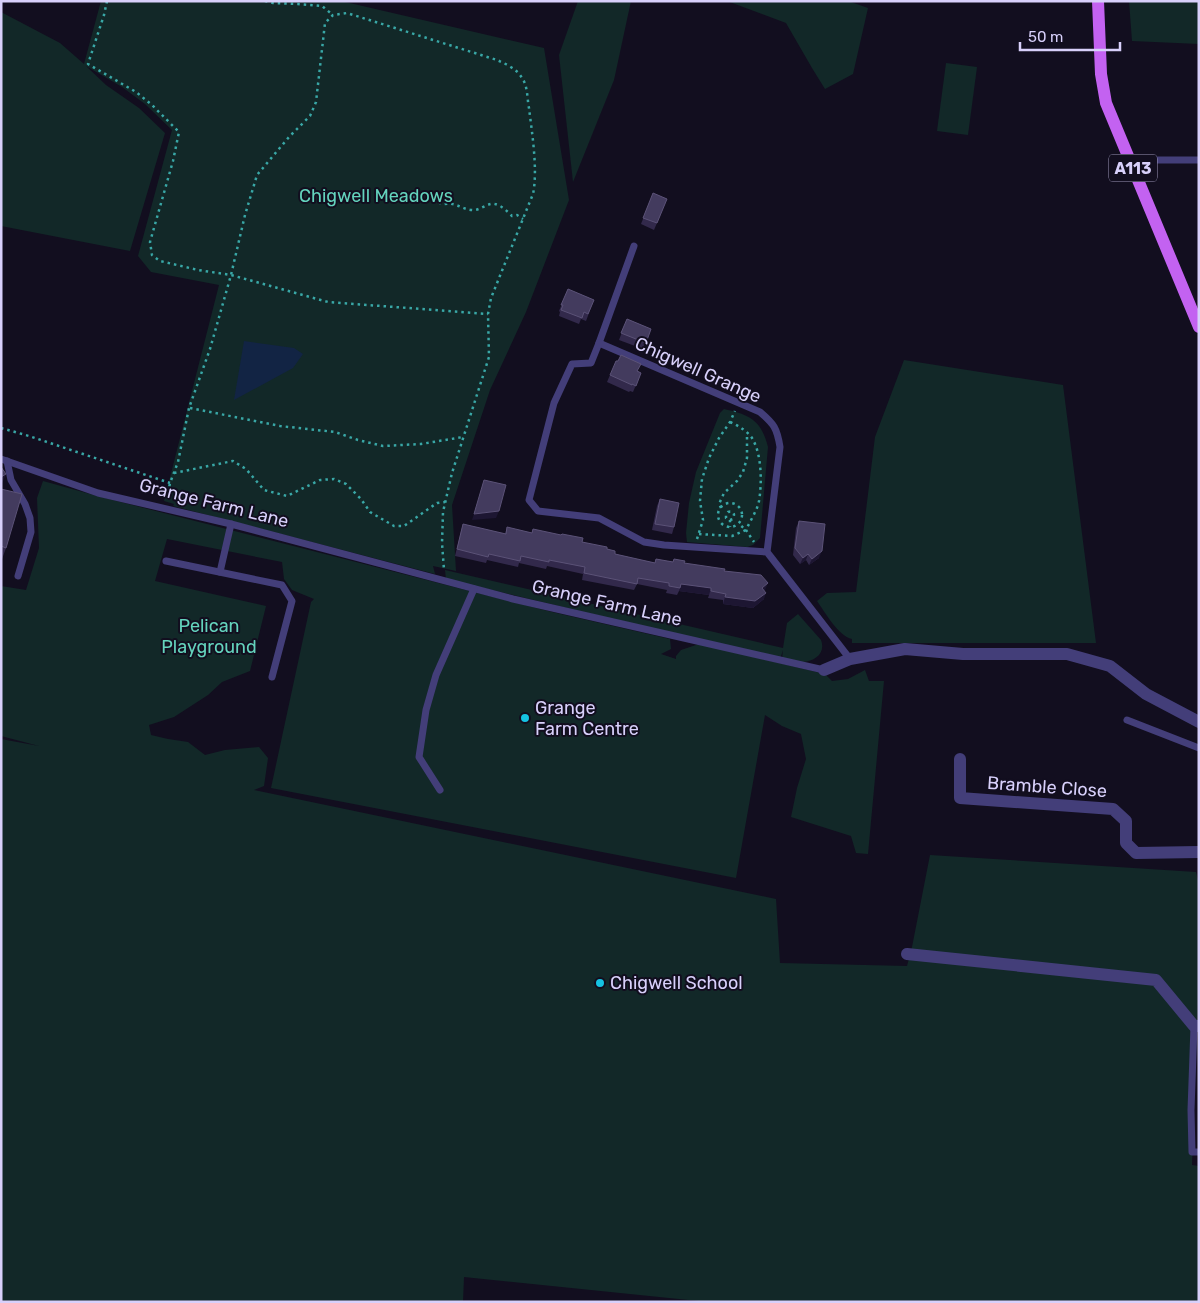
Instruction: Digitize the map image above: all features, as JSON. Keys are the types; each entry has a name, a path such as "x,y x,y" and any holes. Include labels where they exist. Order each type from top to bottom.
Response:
{"main road":[{"name":"A113","path":"1098,1 1101,74 1106,103 1199,327"}],"street":[{"name":"Grange Farm Lane","path":"824,670 850,659 905,649 962,654 1067,654 1110,666 1146,694 1199,722"},
{"name":"Bramble Close","path":"960,759 960,798 1113,809 1126,820 1126,843 1136,853 1199,852"},
{"path":"907,954 1156,980 1196,1026"}],"lane":[{"path":"1130,160 1199,160"},
{"path":"634,246 591,363 572,364 554,403 530,500 538,511 599,518 644,542 767,552 850,659"},
{"name":"Chigwell Grange","path":"599,343 760,412 770,420 778,432 780,447 767,552"},
{"path":"4,460 11,480 25,504 30,518 31,532 18,576"},
{"name":"Grange Farm Lane","path":"4,460 98,493 231,524 513,599 824,670"},
{"path":"220,572 231,524"},
{"path":"166,561 282,585 292,601 272,677"},
{"path":"440,790 419,757 426,710 436,675 474,589"},
{"path":"1127,720 1199,748"},
{"path":"1196,1026 1191,1110 1192,1152 1199,1152"}],"path":[{"path":"107,1 88,64 136,92 179,132 150,242 152,255 160,261 231,275 328,302 488,314"},
{"path":"265,1 322,6 333,15"},
{"path":"164,508 190,408 210,349 257,176 289,137 310,116 316,102 325,23 333,15 347,13 509,65 522,78 526,90 533,136 535,185 524,219 492,298 488,314 489,358 463,437 445,502 442,543 445,580"},
{"path":"394,192 444,204 451,203 472,210 495,204 512,216 517,215 524,219"},
{"path":"694,547 703,520 700,501 702,479 709,458 730,422 738,403"},
{"path":"190,408 280,426 335,432 383,446 421,444 463,437"},
{"path":"699,534 732,536 746,530 758,502 761,479 759,457 752,438 741,427 730,422"},
{"path":"1,428 170,483"},
{"path":"721,508 719,504 724,493 737,481 743,472 746,458 747,433"},
{"path":"174,473 233,461 246,469 264,490 287,496 320,480 334,479 346,484 361,499 370,512 394,526 404,526 437,503 445,502"},
{"path":"727,503 731,503 741,509 742,516 739,524 736,526 724,526 718,515 721,508 727,503"},
{"path":"731,503 731,511 734,516"},
{"path":"718,515 726,515 731,511"},
{"path":"726,515 726,518 730,520"},
{"path":"730,527 730,520 734,516 742,516"},
{"path":"739,524 755,543"}],"green space":[{"name":"Chigwell Meadows","path":"101,1 341,1 544,48 569,200 526,312 490,390 452,505 456,571 433,566 435,574 173,506 174,504 164,501 219,285 151,272 138,256 172,130 145,104 122,87 86,66 106,85 139,108 165,133 130,251 1,226 1,12 60,43 84,64"},
{"path":"578,1 631,1 614,80 573,182 559,55"},
{"path":"727,1 848,1 868,8 853,74 825,89 786,23"},
{"path":"1129,1 1199,1 1199,44 1132,41"},
{"path":"946,63 977,67 968,135 937,131"},
{"path":"904,360 1063,385 1096,643 852,643 852,639 837,629 832,623 817,601 827,593 856,592 875,437"},
{"path":"724,409 753,420 762,431 768,447 760,538 753,545 747,547 687,542 689,503 696,472 720,413"},
{"name":"Chigwell School","path":"43,481 552,612 670,639 671,649 661,654 676,659 681,650 699,644 825,674 832,681 848,679 865,670 869,681 884,681 868,854 856,853 851,836 791,817 806,759 801,734 782,726 765,715 736,878 271,788 311,602 314,599 292,590 284,579 282,562 167,539 155,581 266,606 250,671 222,682 208,695 174,717 149,725 151,735 188,742 205,755 225,750 259,747 268,758 264,786 254,790 776,899 780,963 907,966 930,855 1196,872 1199,884 1199,978 1192,1165 1199,1166 1199,1302 708,1302 464,1277 463,1302 1,1302 1,739 39,746 1,736 1,586 26,590 39,548 37,498"},
{"path":"445,570 783,648 787,623 798,614 821,640 822,649 818,656 807,661 798,662 782,659 783,650 780,659 446,579"}],"water":[{"path":"244,341 294,348 303,354 293,368 234,400"}],"building":[{"path":"653,193 667,199 657,223 643,218"},
{"path":"568,289 594,300 588,314 584,312 582,318 561,310 563,305 561,305"},
{"path":"627,319 651,329 646,343 621,333"},
{"path":"621,355 641,364 637,371 641,373 636,386 610,375"},
{"path":"1,467 6,474 1,477"},
{"path":"484,480 506,485 499,511 474,514"},
{"path":"1,489 22,494 6,548 1,546"},
{"path":"660,499 679,503 674,527 655,524"},
{"path":"799,521 825,524 822,551 812,559 808,554 803,558 795,548"},
{"path":"463,524 506,534 507,527 532,533 533,529 583,538 582,542 607,547 607,549 615,551 615,554 655,563 656,559 673,562 674,559 685,561 684,563 725,569 724,571 761,575 768,583 762,588 766,593 755,601 725,597 726,594 711,591 711,588 681,584 680,588 669,586 669,583 638,578 637,584 584,573 585,567 549,560 549,562 521,556 520,561 489,554 488,557 457,549"}],"place":[{"name":"Grange Farm Centre","path":"525,718"},
{"name":"Chigwell School","path":"600,983"}],"park label":[{"name":"Pelican Playground","path":"209,636"}]}
